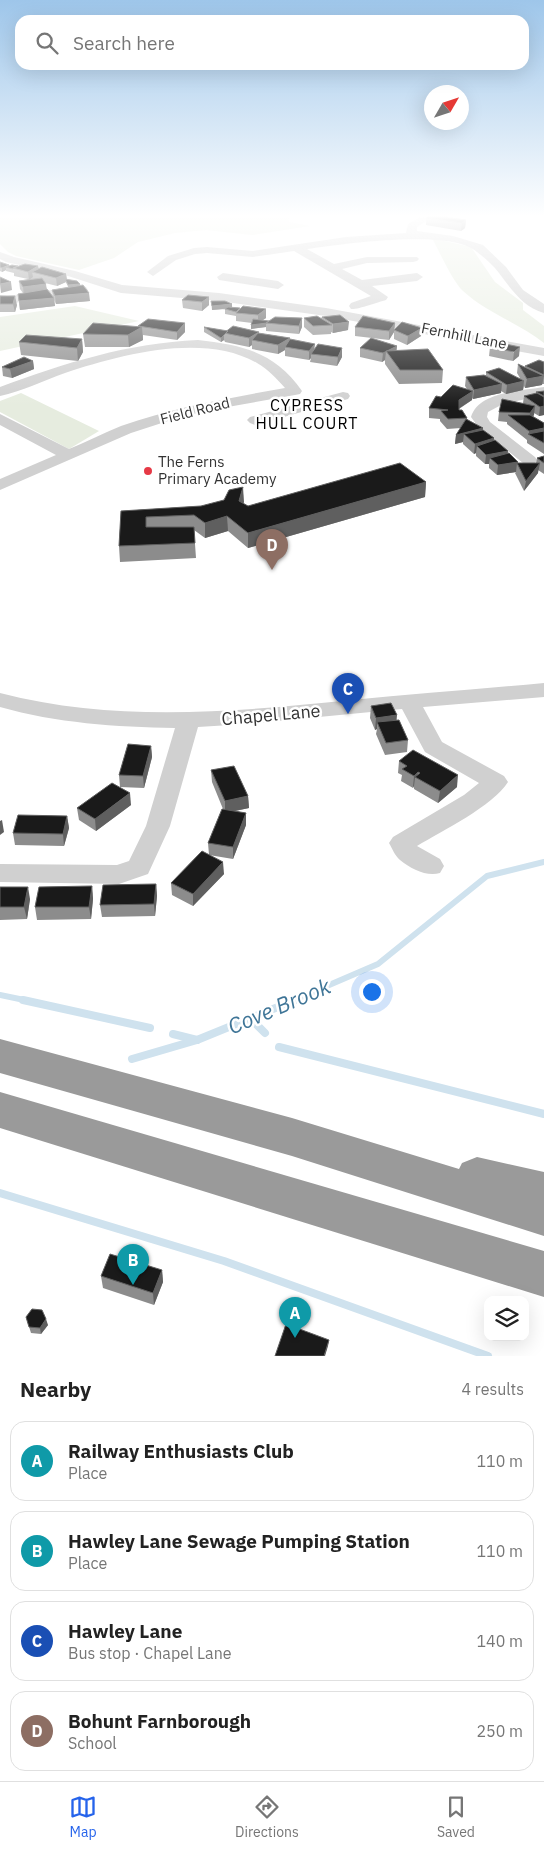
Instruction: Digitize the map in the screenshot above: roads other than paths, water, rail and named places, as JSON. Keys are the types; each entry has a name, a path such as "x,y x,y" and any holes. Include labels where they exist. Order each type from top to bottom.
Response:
{"highway":[{"path":"0,1056 60,1071 292,1137 544,1215"},
{"path":"0,1110 544,1274"},
{"path":"292,1137 544,1192"}],"street":[{"name":"Fernhill Lane","path":"94,280 122,289 219,297 326,312 544,352"},
{"path":"246,280 278,285"},
{"path":"355,280 382,297 367,300 355,306"},
{"path":"362,284 391,280"},
{"path":"509,280 519,293 544,309"},
{"path":"0,299 26,298 90,289 106,284"},
{"path":"296,322 308,321 326,312"},
{"path":"0,392 45,375 133,350 189,344 235,348 260,359 283,376 295,391 314,403"},
{"name":"Field Road","path":"0,485 126,430 204,406 295,391"},
{"path":"529,460 484,425 480,417 481,410 498,400 544,391"},
{"path":"255,420 343,396"},
{"path":"0,419 68,455"},
{"name":"Chapel Lane","path":"0,700 44,711 90,717 135,721 188,721 240,719 408,701 544,690"},
{"path":"408,701 433,747 495,784 402,843 408,853 431,866"},
{"path":"0,873 119,875 139,867 158,826 188,721"}],"waterway":[{"name":"Cove Brook","path":"292,1001 378,964 487,876 544,862"},
{"path":"0,995 29,1001"},
{"path":"23,1000 150,1028"},
{"name":"Cove Brook","path":"197,1040 295,1000"},
{"path":"251,1019 265,1033"},
{"path":"173,1034 197,1040"},
{"name":"Cove Brook","path":"132,1059 197,1040"},
{"path":"279,1047 544,1114"},
{"path":"0,1193 224,1261 488,1356"}],"place":[{"name":"The Ferns Primary Academy","path":"148,471"},
{"name":"Bohunt Farnborough","path":"272,570"},
{"name":"Hawley Lane","path":"348,714"},
{"name":"Hawley Lane Sewage Pumping Station","path":"133,1285"},
{"name":"Railway Enthusiasts Club","path":"295,1338"}],"district":[{"name":"CYPRESS HULL COURT","path":"307,414"}]}
